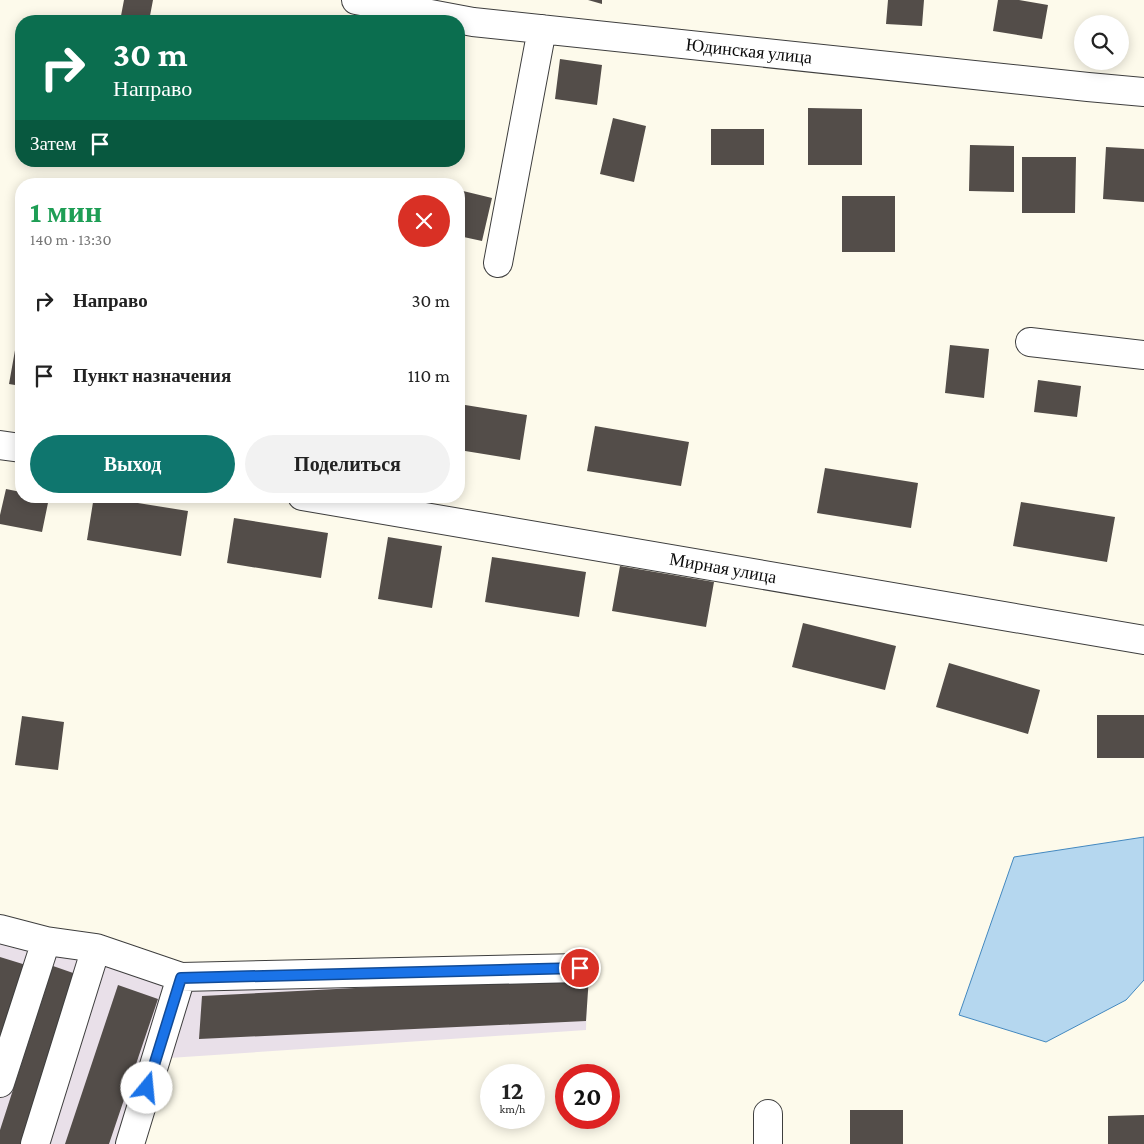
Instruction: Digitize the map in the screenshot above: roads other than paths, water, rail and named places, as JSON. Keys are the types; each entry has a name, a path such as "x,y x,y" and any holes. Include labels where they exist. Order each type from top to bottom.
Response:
{"street":[{"name":"Юдинская улица","path":"356,0 436,15"},
{"name":"Юдинская улица","path":"465,20 1144,92"},
{"path":"498,263 542,29"},
{"path":"1030,342 1144,355"},
{"path":"0,445 15,447"},
{"name":"Мирная улица","path":"343,503 1144,640"},
{"path":"0,929 46,941 96,948 181,978 580,968"},
{"path":"0,1083 46,941"},
{"path":"35,1144 96,948"},
{"path":"130,1144 181,978"},
{"path":"768,1114 768,1144"}],"water":[{"path":"1144,837 1144,980 1126,1000 1046,1042 959,1015 1014,857"}]}
